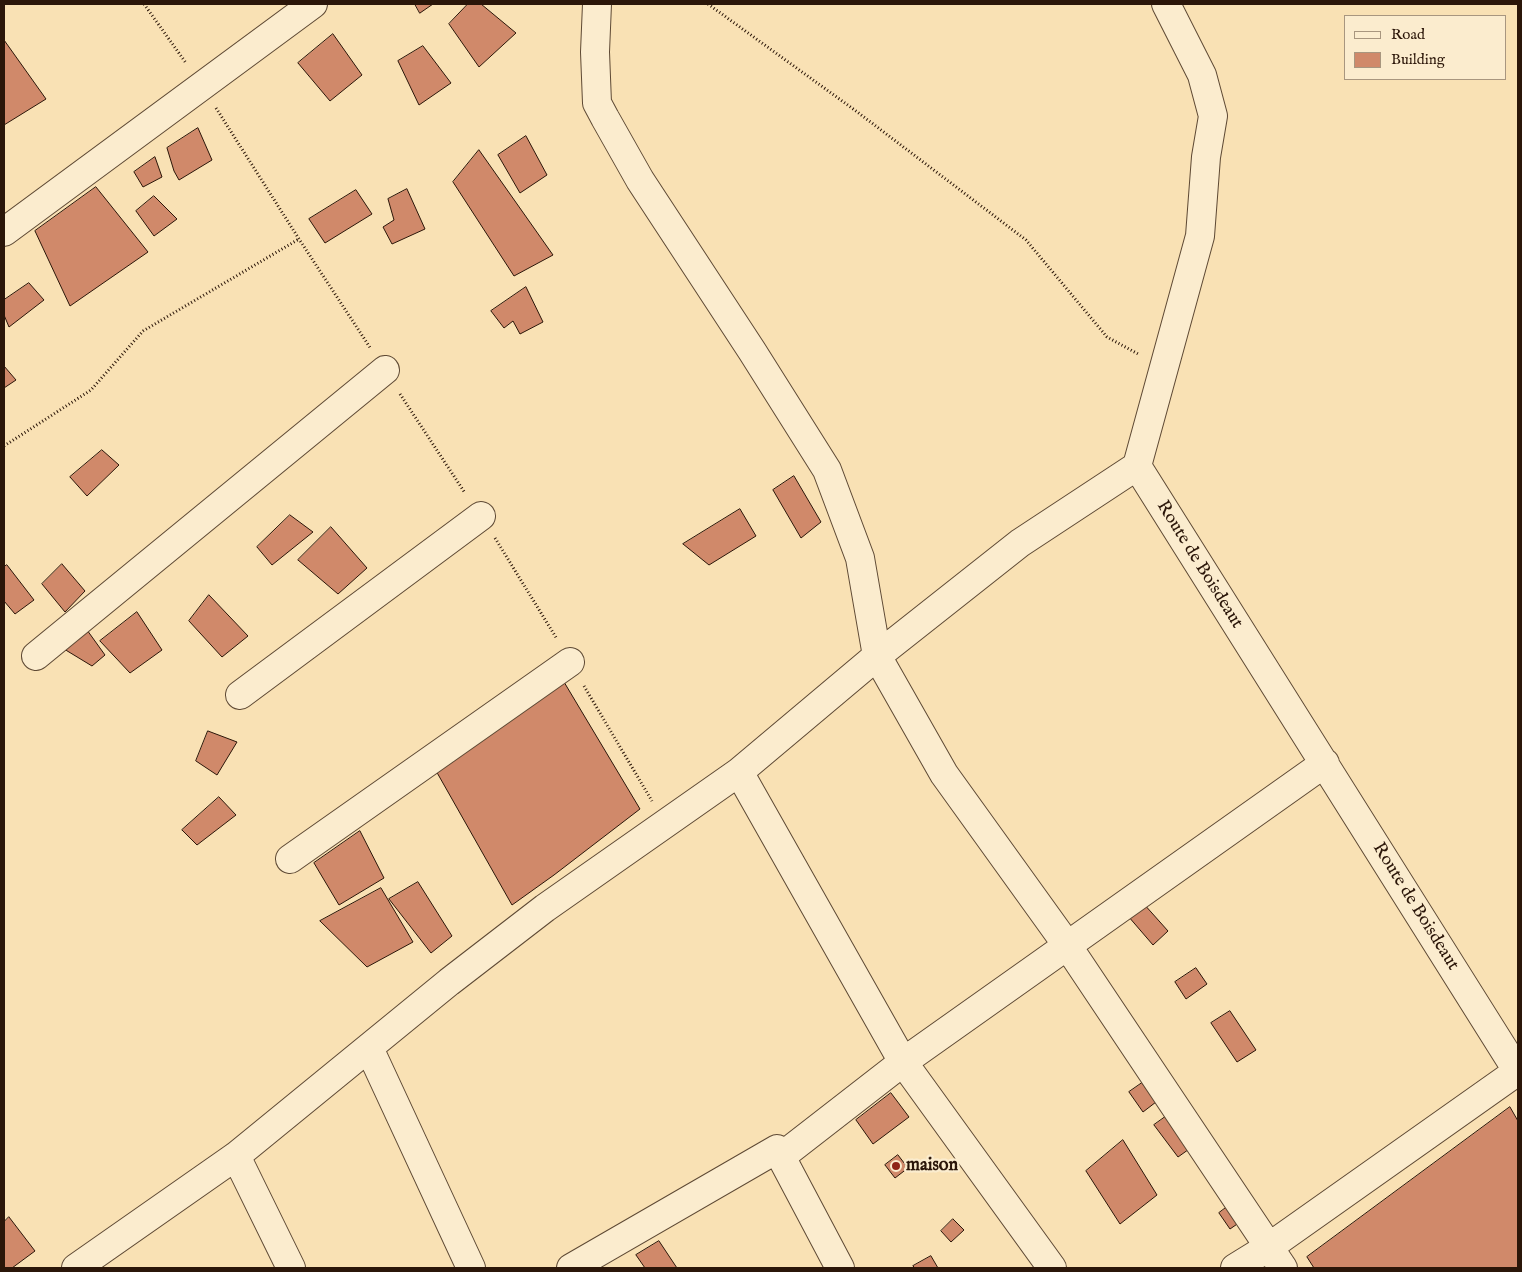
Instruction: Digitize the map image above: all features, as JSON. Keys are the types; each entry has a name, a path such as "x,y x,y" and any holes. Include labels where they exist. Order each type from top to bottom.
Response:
{"street":[{"path":"4,232 313,4"},
{"path":"597,4 597,102 640,180 827,470 860,558 877,656 944,774 1067,945 1276,1257"},
{"path":"76,1268 236,1156 449,982 546,908 740,772 877,656 1020,543 1136,466 1200,236 1206,157 1213,116 1202,75 1166,4"},
{"path":"36,656 385,370"},
{"name":"Route de Boisdeaut","path":"1136,466 1518,1071"},
{"path":"240,695 481,516"},
{"path":"290,859 570,662"},
{"path":"791,1150 903,1062 1325,763"},
{"path":"740,772 903,1062 1052,1268"},
{"path":"369,1048 471,1268"},
{"path":"1235,1268 1276,1257 1518,1071"},
{"path":"571,1268 777,1149 840,1268"},
{"path":"236,1156 290,1268"}],"path":[{"path":"144,4 188,66"},
{"path":"708,4 856,111 1026,240 1107,337 1164,369"},
{"path":"215,107 299,240 510,561 666,823"},
{"path":"4,446 91,390 143,331 299,240"}],"building":[{"path":"415,4 433,4 420,13"},
{"path":"468,4 481,4 516,33 479,67 449,24"},
{"path":"333,34 362,75 330,101 298,63"},
{"path":"4,40 46,99 4,125"},
{"path":"423,46 451,83 419,105 398,61"},
{"path":"198,128 212,160 179,180 174,171 167,148"},
{"path":"526,136 547,175 520,193 498,155"},
{"path":"479,150 553,255 514,276 453,182"},
{"path":"155,157 162,177 143,187 134,172"},
{"path":"96,187 148,252 70,306 35,231"},
{"path":"407,189 425,229 392,244 383,227 394,220 388,199"},
{"path":"356,190 372,214 325,243 309,219"},
{"path":"154,196 177,219 154,236 136,211"},
{"path":"29,283 44,300 9,327 4,315 4,300"},
{"path":"526,287 543,322 520,334 513,321 504,328 491,311"},
{"path":"4,366 16,380 4,388"},
{"path":"102,450 119,465 87,496 70,477"},
{"path":"794,476 821,522 801,538 773,490"},
{"path":"740,509 756,536 709,565 683,544"},
{"path":"290,515 313,532 272,565 257,547"},
{"path":"331,527 367,568 338,594 298,560"},
{"path":"62,564 85,591 65,612 42,584"},
{"path":"7,565 34,600 15,614 4,601 4,567"},
{"path":"209,595 248,636 222,657 189,621"},
{"path":"137,612 162,650 130,673 100,641"},
{"path":"87,630 105,655 92,666 64,649"},
{"path":"564,682 640,809 512,905 435,769"},
{"path":"208,731 237,742 217,775 196,761"},
{"path":"219,797 236,815 197,845 182,830"},
{"path":"360,831 384,878 339,905 314,863"},
{"path":"418,882 452,936 431,953 389,899"},
{"path":"381,888 413,942 367,967 320,921"},
{"path":"1143,903 1168,931 1153,945 1128,916"},
{"path":"1196,968 1207,984 1186,999 1175,982"},
{"path":"1230,1011 1256,1050 1237,1062 1211,1023"},
{"path":"1142,1083 1156,1102 1143,1112 1129,1092"},
{"path":"891,1093 909,1117 873,1144 856,1120"},
{"path":"1510,1107 1518,1121 1518,1268 1314,1268 1307,1257"},
{"path":"1168,1115 1192,1147 1178,1157 1154,1125"},
{"path":"1123,1140 1157,1195 1120,1224 1086,1171"},
{"name":"maison","path":"898,1155 908,1168 895,1178 885,1165"},
{"path":"1231,1204 1243,1220 1230,1229 1219,1213"},
{"path":"9,1217 35,1251 12,1268 4,1268 4,1222"},
{"path":"953,1219 964,1230 951,1242 941,1231"},
{"path":"659,1241 677,1268 645,1268 636,1255"},
{"path":"931,1256 938,1268 915,1268 913,1266"}],"place":[{"name":"maison","path":"896,1166"}]}
